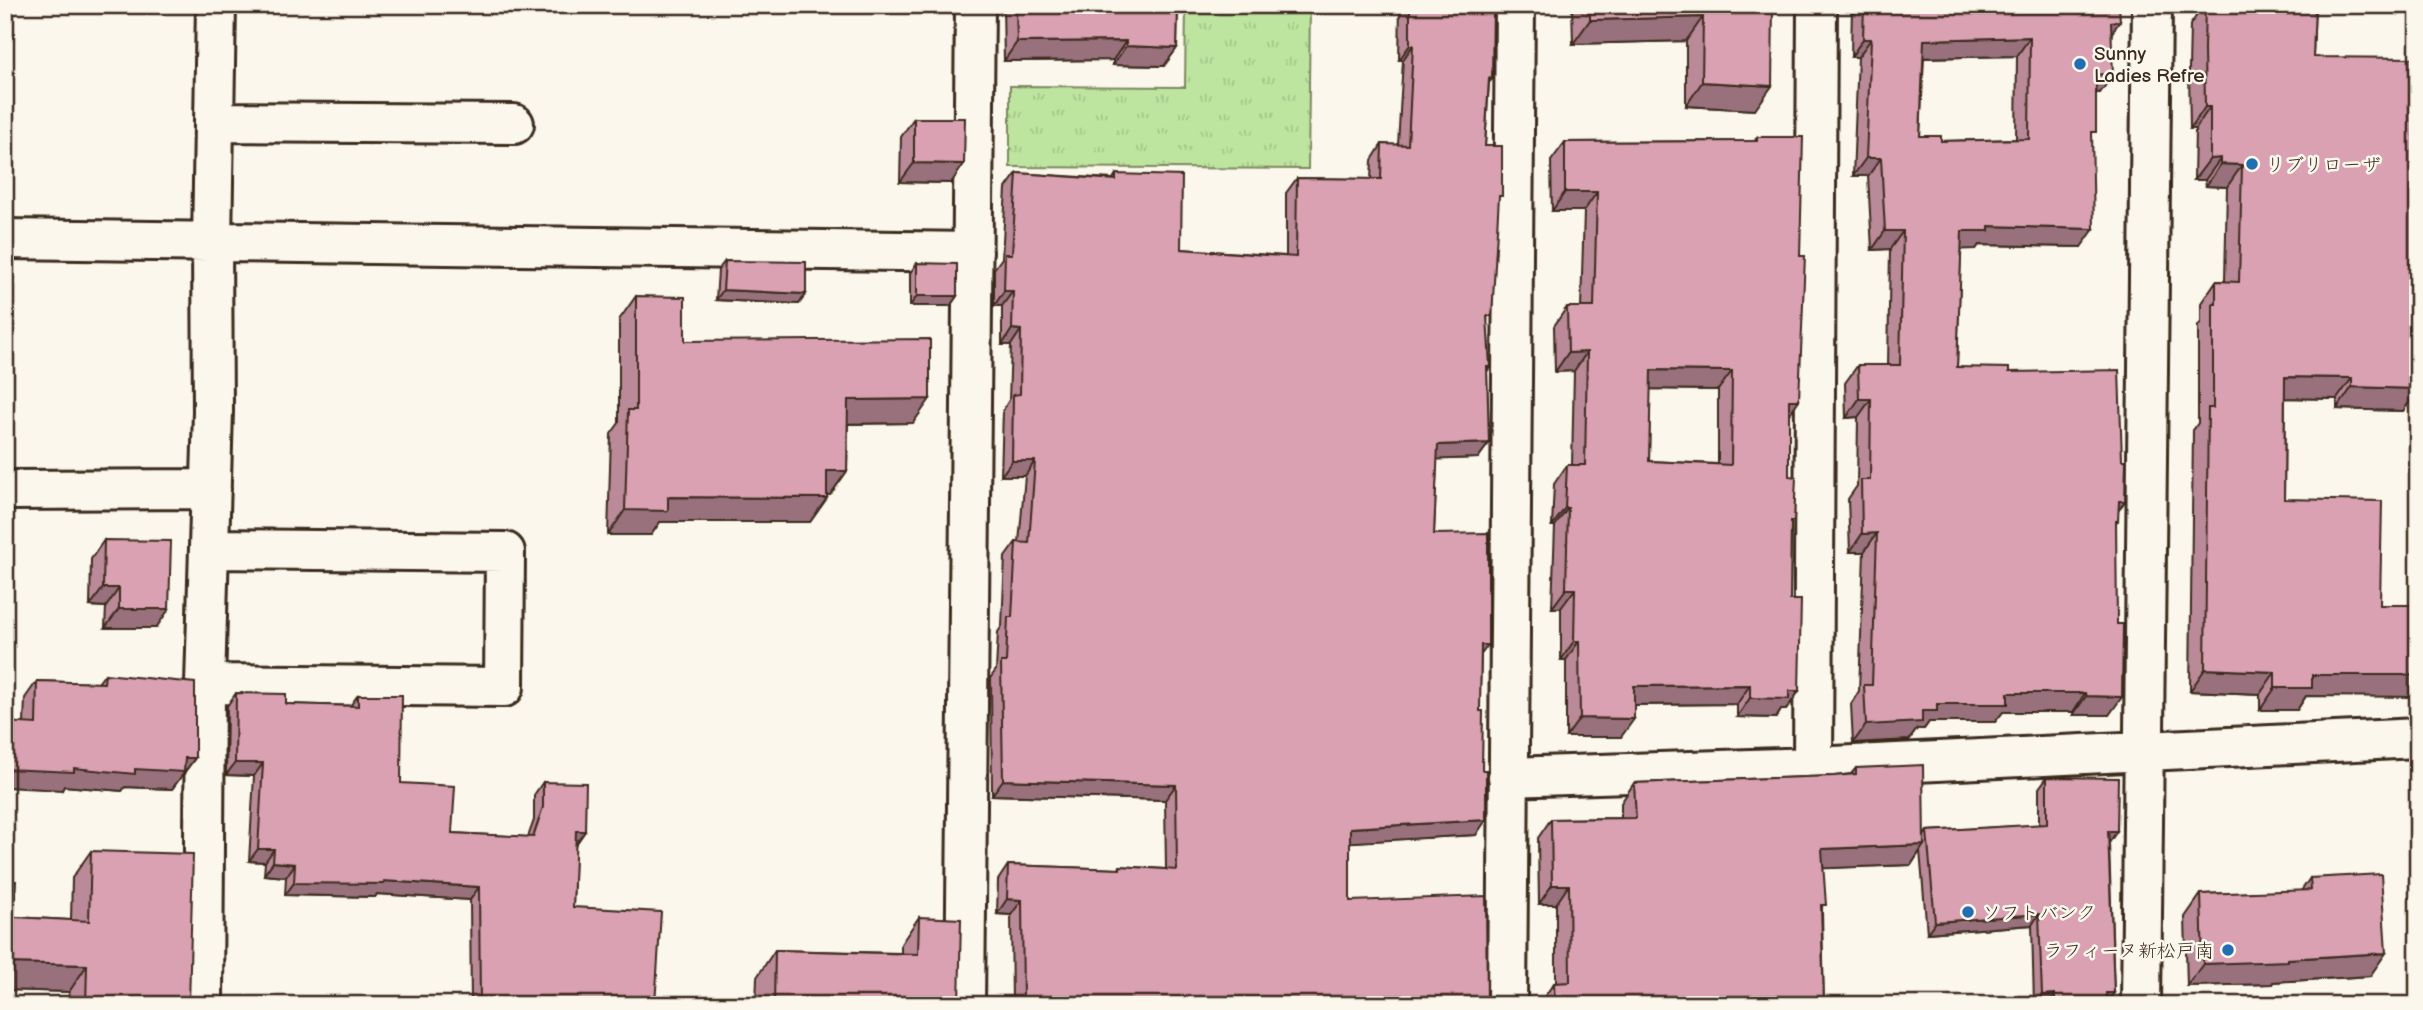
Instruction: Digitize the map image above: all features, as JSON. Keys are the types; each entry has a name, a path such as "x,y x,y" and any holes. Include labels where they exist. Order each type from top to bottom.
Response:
{"street":[{"path":"203,1005 205,684 211,489 216,5"},
{"path":"965,1005 975,5"},
{"path":"1507,1005 1516,5"},
{"path":"1813,767 1817,5"},
{"path":"2141,1005 2152,5"},
{"path":"214,122 514,124"},
{"path":"5,239 973,252"},
{"path":"5,490 211,489"},
{"path":"205,684 503,687 505,552 209,549"},
{"path":"1508,777 1813,767 2418,738"}],"green space":[{"path":"1186,5 1310,5 1308,169 1010,167 1010,86 1185,87"}],"building":[{"path":"1016,5 1178,5 1177,48 1126,46 1126,41 1017,42"},
{"path":"1410,5 1493,5 1492,79 1489,78 1485,146 1502,146 1502,196 1499,196 1492,316 1487,316 1490,367 1487,367 1489,443 1438,445 1434,534 1488,533 1488,645 1481,645 1480,711 1483,711 1482,770 1486,770 1486,820 1350,828 1350,901 1486,896 1487,1005 1023,1005 1022,900 1007,899 1008,865 1120,869 1120,866 1177,870 1176,785 1003,780 1001,662 1006,662 1008,617 1012,617 1016,542 1029,543 1035,461 1012,461 1013,395 1020,394 1021,330 1012,329 1013,291 1004,291 1005,254 1012,254 1017,173 1116,180 1116,174 1182,176 1181,249 1296,257 1297,178 1381,179 1382,144 1408,145 1413,45 1410,45"},
{"path":"1590,5 1773,5 1772,86 1702,82 1703,17 1590,20"},
{"path":"1864,5 2119,5 2120,21 2111,22 2113,75 2096,74 2096,132 2092,132 2094,229 1989,226 1989,231 1962,231 1957,367 2009,368 2009,372 2119,370 2122,460 2126,460 2125,501 2119,501 2116,521 2117,624 2123,624 2122,697 2086,696 2085,693 2008,693 2008,704 1937,704 1937,711 1922,711 1922,722 1866,725 1864,685 1872,685 1877,533 1862,534 1861,480 1870,480 1871,399 1859,399 1858,365 1900,365 1903,231 1885,231 1881,158 1866,158 1871,39 1863,39","holes":["2030,37 2029,139 1941,141 1941,136 1920,136 1924,40"]},
{"path":"2205,5 2315,5 2313,57 2417,58 2418,389 2352,387 2352,378 2285,377 2284,499 2382,501 2380,605 2418,605 2418,675 2312,675 2312,688 2275,688 2275,672 2205,669 2208,408 2213,408 2213,304 2216,304 2216,281 2239,282 2242,165 2221,164 2221,158 2210,159 2210,107 2205,107"},
{"path":"914,118 965,118 964,164 914,163"},
{"path":"1757,137 1803,137 1800,256 1805,256 1799,400 1789,400 1789,476 1796,477 1794,521 1791,521 1790,600 1801,600 1799,691 1789,691 1789,699 1750,698 1750,685 1634,686 1634,719 1580,718 1579,641 1574,641 1575,589 1566,589 1568,508 1565,508 1567,465 1585,465 1587,352 1568,353 1567,307 1594,307 1597,192 1565,192 1565,142 1757,141","holes":["1651,370 1732,371 1731,465 1649,461"]},
{"path":"725,261 806,262 806,294 723,290"},
{"path":"917,263 957,264 957,296 917,296"},
{"path":"636,296 685,297 685,341 930,339 930,399 848,400 847,471 827,471 827,498 668,497 668,511 625,510 628,410 636,410"},
{"path":"104,540 171,541 169,609 119,609 119,588 103,588"},
{"path":"105,674 195,683 195,758 185,758 184,772 135,769 135,774 74,768 74,772 5,769 5,722 36,724 37,681 104,683"},
{"path":"236,693 286,694 286,704 358,706 358,695 402,695 401,783 455,786 452,833 533,837 543,807 543,782 586,783 585,831 576,831 573,907 661,912 655,1005 480,1005 479,887 384,881 384,884 294,883 295,864 273,862 274,849 258,849 263,763 235,763"},
{"path":"1923,765 1924,845 1822,849 1826,905 1821,905 1824,1005 1555,1005 1554,983 1570,982 1569,885 1552,885 1551,819 1636,818 1634,783 1834,776 1856,774 1856,768"},
{"path":"2047,777 2118,778 2117,831 2108,831 2114,993 2106,993 2107,1002 2055,1005 2055,994 2042,995 2039,914 1935,922 1927,831 2047,824"},
{"path":"91,851 193,854 189,1005 86,1005 87,965 11,963 9,992 5,992 5,881 16,881 14,917 89,921"},
{"path":"2381,874 2386,953 2288,961 2203,964 2201,894 2311,890 2310,878"},
{"path":"919,917 961,919 959,1005 774,1005 775,950 918,954"}],"place":[{"name":"Sunny Ladies Refre","path":"2080,64"},
{"name":"リブリローザ","path":"2252,164"},
{"name":"ソフトバンク","path":"1968,912"},
{"name":"ラフィーヌ新松戸南","path":"2228,950"}]}
